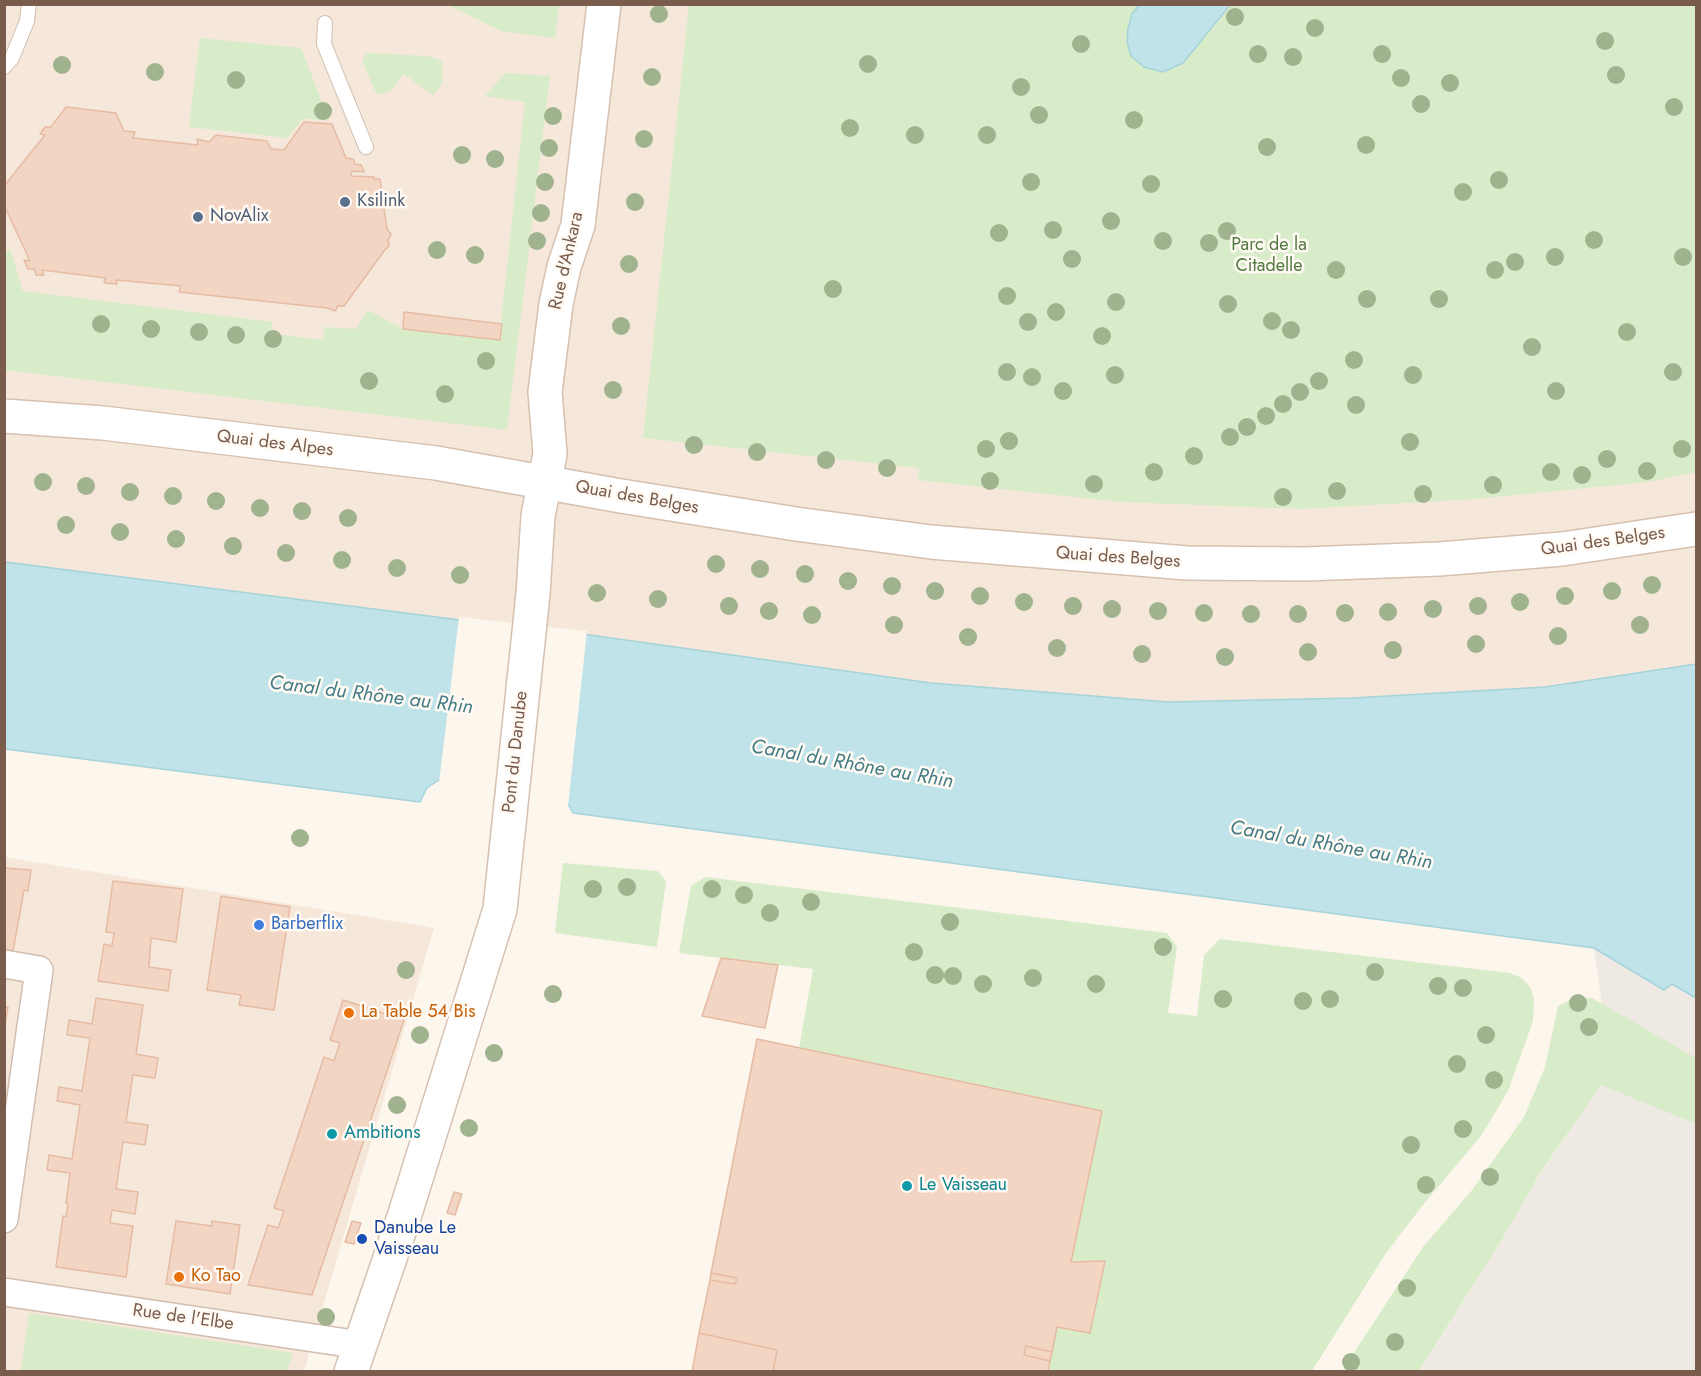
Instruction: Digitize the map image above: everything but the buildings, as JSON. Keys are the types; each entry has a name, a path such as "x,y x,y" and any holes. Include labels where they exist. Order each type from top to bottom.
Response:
{"main road":[{"name":"Rue d'Ankara","path":"533,594 538,516 550,454 545,392 556,304 564,267 578,225 604,4"},
{"name":"Quai des Alpes","path":"4,416 103,423 436,463 544,481"},
{"name":"Quai des Belges","path":"544,481 689,507 932,543 1187,563 1305,564 1440,559 1562,549 1696,529"},
{"name":"Pont du Danube","path":"356,1358 404,1216 500,909 533,594"}],"street":[{"path":"4,964 39,970 4,1219"},
{"name":"Rue de l'Elbe","path":"4,1292 356,1358"}],"lane":[{"path":"4,67 12,58 27,21 29,4"},
{"path":"325,23 324,44 366,147"}],"shaded area":[{"path":"5,5 1696,5 1696,664 1545,687 1353,698 1168,702 931,683 590,635 5,562"},
{"path":"5,857 434,928 304,1371 5,1372"},
{"path":"1594,948 1696,950 1696,1371 1419,1372 1541,1173 1611,1070"}],"green space":[{"path":"448,5 559,5 555,38 501,31"},
{"name":"Parc de la Citadelle","path":"689,5 1696,5 1696,472 1648,482 1475,499 1302,509 1121,502 918,480 919,468 643,438"},
{"path":"200,38 301,48 329,120 303,119 287,138 189,127"},
{"path":"367,53 427,56 442,61 442,84 433,95 404,74 390,91 377,95 362,61"},
{"path":"505,73 550,76 507,430 5,370 4,252 10,249 23,291 272,322 271,333 323,340 324,327 356,329 368,310 403,329 499,340 525,102 485,96"},
{"path":"563,863 658,871 666,881 657,947 555,933"},
{"path":"705,877 1167,933 1177,947 1168,1013 1197,1016 1204,955 1220,939 1510,973 1522,978 1530,987 1534,999 1533,1021 1508,1091 1481,1136 1386,1253 1312,1371 1048,1371 1057,1327 1090,1333 1105,1261 1071,1262 1102,1111 799,1048 813,969 679,953 691,886"},
{"path":"1574,998 1592,998 1696,1058 1696,1124 1601,1085 1541,1172 1503,1238 1419,1371 1342,1371 1423,1247 1472,1190 1524,1117 1545,1067 1558,1006"},
{"path":"29,1313 293,1353 287,1371 21,1371"}],"water":[{"path":"1140,4 1230,5 1183,63 1163,72 1144,67 1131,56 1127,42 1128,29 1132,14"},
{"name":"Canal du Rhône au Rhin","path":"5,562 590,635 931,683 1168,702 1353,698 1545,687 1696,664 1696,998 1672,984 1664,990 1594,948 573,813 565,799 439,780 427,788 420,802 5,749"}],"pier":[{"path":"459,617 587,631 568,806 572,816 563,802 439,783"}],"place":[{"name":"Ksilink","path":"345,202"},
{"name":"NovAlix","path":"198,217"},
{"name":"Barberflix","path":"259,925"},
{"name":"La Table 54 Bis","path":"349,1013"},
{"name":"Ambitions","path":"332,1134"},
{"name":"Le Vaisseau","path":"907,1186"},
{"name":"Danube Le Vaisseau","path":"362,1239"},
{"name":"Ko Tao","path":"179,1277"}]}
